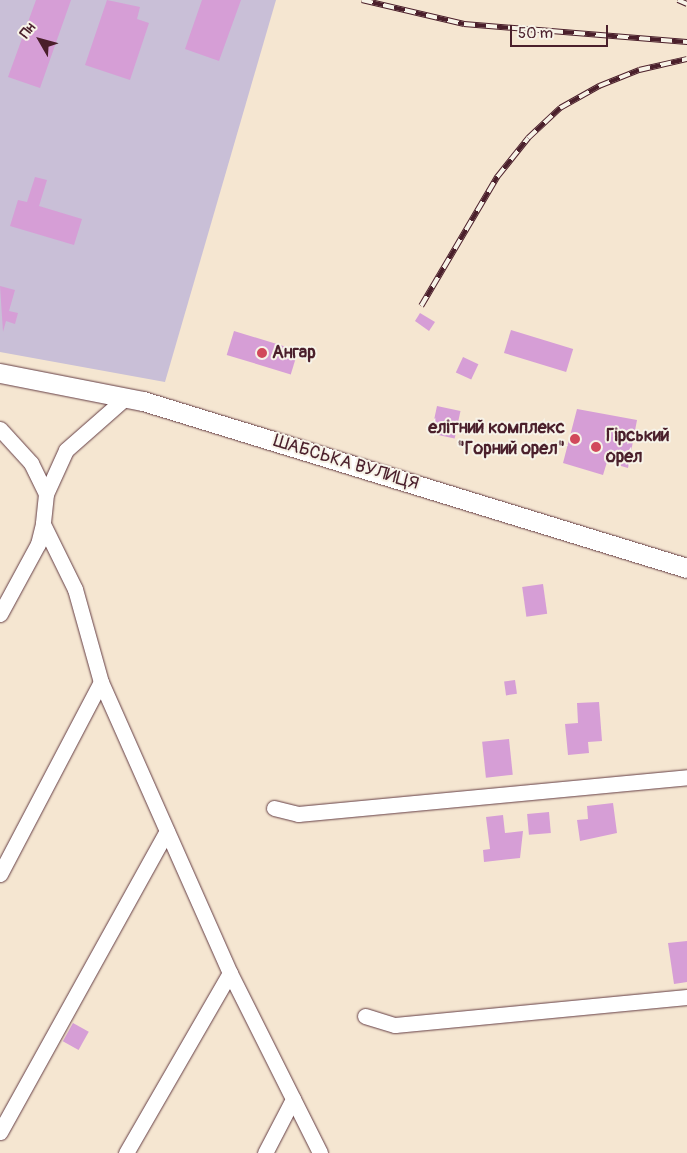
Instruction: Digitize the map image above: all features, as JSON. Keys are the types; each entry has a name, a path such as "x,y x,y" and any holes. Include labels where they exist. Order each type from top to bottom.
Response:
{"main road":[{"name":"ШАБСЬКА ВУЛИЦЯ","path":"0,373 125,398 687,568"}],"street":[{"path":"0,614 38,544 43,524 46,494 66,450 125,398"},
{"path":"0,429 31,463 46,494"},
{"path":"43,524 75,589 101,682 230,972 320,1153"},
{"path":"0,874 101,682"},
{"path":"274,808 298,814 687,777"},
{"path":"0,1132 167,831"},
{"path":"126,1153 230,972"},
{"path":"365,1016 395,1025 687,997"},
{"path":"265,1153 293,1099"}],"shaded area":[{"path":"0,0 276,0 165,382 0,352"}],"building":[{"path":"36,0 71,0 40,88 8,77"},
{"path":"107,0 140,7 137,19 149,23 130,80 85,65"},
{"path":"202,0 241,0 219,61 185,49"},
{"path":"35,177 47,180 39,206 82,219 74,245 10,226 18,200 27,202"},
{"path":"0,286 15,290 9,311 18,313 15,324 6,321 3,332"},
{"path":"420,313 435,322 429,331 415,321"},
{"path":"511,330 573,349 566,372 504,353"},
{"name":"Ангар","path":"234,331 298,351 291,374 227,355"},
{"path":"463,357 478,364 471,380 456,372"},
{"path":"437,406 460,411 455,438 431,433"},
{"path":"577,409 637,420 628,468 607,462 603,475 563,463"},
{"path":"543,584 547,614 526,617 522,587"},
{"path":"515,680 517,694 506,695 504,682"},
{"path":"599,702 602,741 588,742 589,753 568,755 565,724 578,723 577,703"},
{"path":"509,739 513,775 486,778 482,742"},
{"path":"613,803 617,833 580,841 577,820 588,819 587,806"},
{"path":"549,812 551,833 529,835 527,814"},
{"path":"503,815 505,833 523,831 520,858 484,862 483,850 490,849 486,817"},
{"path":"687,941 687,982 674,984 668,943"},
{"path":"73,1023 89,1032 79,1050 63,1041"}],"railway":[{"path":"362,0 464,24 687,42"},
{"path":"678,0 687,4"},
{"path":"421,306 497,177 528,138 560,108 599,86 639,70 687,59"}],"place":[{"name":"Ангар","path":"262,353"},
{"name":"елітний комплекс \"Горний орел\"","path":"575,439"},
{"name":"Гірський орел","path":"596,447"}]}
